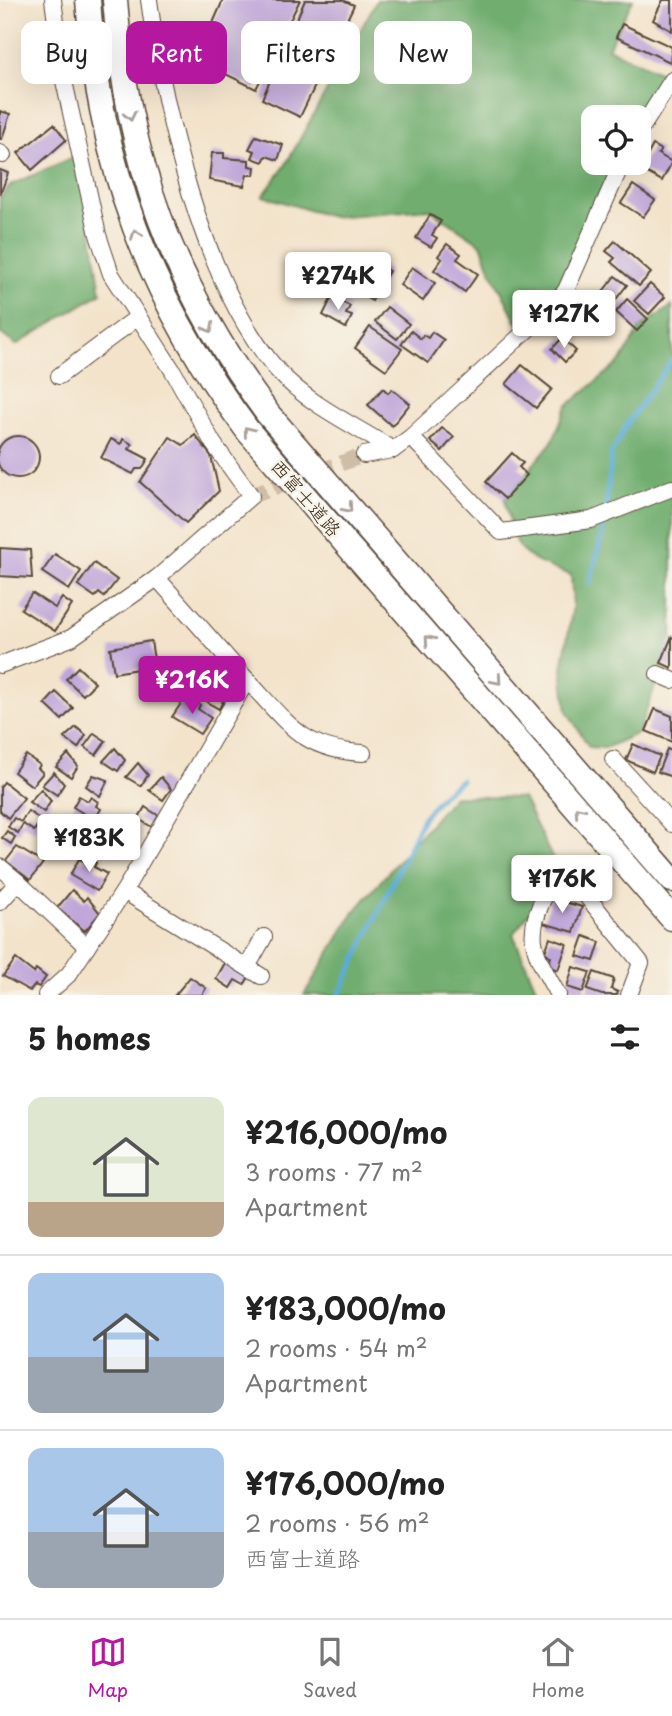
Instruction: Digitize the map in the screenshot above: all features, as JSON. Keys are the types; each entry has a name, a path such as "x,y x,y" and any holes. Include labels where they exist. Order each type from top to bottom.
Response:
{"highway":[{"name":"西富士道路","path":"88,0 99,103 132,225 168,307 213,384 248,431 672,918"},
{"name":"西富士道路","path":"115,0 126,99 157,216 191,295 223,351 268,414 672,880"}],"street":[{"path":"0,665 71,638 157,578 251,496 213,443 111,274 98,235 64,81 53,0"},
{"path":"149,0 166,101 184,169 232,302 279,371 297,389 393,450"},
{"path":"651,113 672,80"},
{"path":"364,455 393,450 411,437 554,306 566,290 617,175"},
{"path":"59,376 138,317"},
{"path":"411,437 501,532 591,520 672,488"},
{"path":"157,578 247,681 310,743 340,752 363,753"},
{"path":"46,995 69,974 124,891 247,681"},
{"path":"613,759 672,824"},
{"path":"0,867 87,947"},
{"path":"0,902 18,882"},
{"path":"558,995 531,938 536,912 548,889 584,893 641,963 629,995"},
{"path":"124,891 254,972 264,937"}],"green space":[{"path":"377,0 633,0 608,48 665,75 648,105 581,105 581,175 611,175 592,210 561,290 523,334 491,271 481,244 429,209 332,217 263,196 285,166 330,84 360,84 360,31"},
{"path":"80,154 101,293 16,345 0,333 0,198 11,185"},
{"path":"672,306 672,639 638,733 605,748 589,747 567,711 562,669 573,606 571,575 540,563 522,551 513,531 505,499 552,442 567,406 621,361 641,327"},
{"path":"454,796 523,798 560,874 513,934 539,995 304,995 354,912"}],"building":[{"path":"223,0 300,0 290,21 241,21 241,82 227,75 227,21 214,21"},
{"path":"305,0 343,0 354,5 346,21 296,21"},
{"path":"663,0 672,0 672,31 653,20"},
{"path":"622,24 672,47 670,62 616,37"},
{"path":"246,84 258,84 256,89"},
{"path":"269,84 316,84 300,117 262,99"},
{"path":"0,111 10,114 2,139 0,139"},
{"path":"54,124 66,140 32,170 18,153"},
{"path":"256,136 283,145 278,160 266,156 263,162 252,158 255,151 249,149"},
{"path":"653,145 661,150 658,154 672,162 662,181 651,175"},
{"path":"212,153 224,153 224,158 249,160 249,166 255,167 254,175 247,175 244,186 209,180"},
{"path":"0,170 8,173 0,195"},
{"path":"633,185 655,200 643,217 621,203"},
{"path":"430,215 441,221 432,235 437,238 431,247 416,238"},
{"path":"615,241 651,273 639,286 611,262 615,258 606,251"},
{"path":"447,244 461,254 457,259 478,274 465,292 434,270 442,259 438,256"},
{"path":"367,258 389,271 372,301 349,288"},
{"path":"412,267 435,283 423,301 400,285"},
{"path":"615,276 627,285 613,303 601,294"},
{"path":"650,284 665,297 649,314 634,301"},
{"path":"332,297 350,306 346,314 352,316 346,328 323,315"},
{"path":"627,299 648,319 637,331 616,312"},
{"path":"387,307 409,324 397,339 375,322"},
{"path":"370,327 402,349 386,370 355,348"},
{"path":"411,331 421,339 423,335 428,338 432,332 444,340 428,363 401,344"},
{"path":"562,338 576,351 565,362 552,349"},
{"path":"522,365 552,389 536,408 506,384"},
{"path":"383,388 388,393 392,389 410,404 392,426 368,405"},
{"path":"442,428 454,437 442,451 430,441"},
{"path":"195,435 211,456 219,491 186,523 140,482 170,437 183,445"},
{"path":"10,437 26,437 38,449 38,465 26,477 10,477 -1,466 -1,448"},
{"path":"111,439 121,444 123,439 132,444 129,449 148,459 142,469 136,469 133,474 101,458"},
{"path":"512,453 523,463 519,467 527,475 505,499 486,482"},
{"path":"0,548 30,550 32,578 0,576"},
{"path":"55,554 81,571 69,590 42,572"},
{"path":"94,563 117,580 104,597 99,593 95,597 78,585"},
{"path":"32,593 55,608 62,598 72,605 55,631 21,609"},
{"path":"672,636 672,668 661,663"},
{"path":"151,641 155,666 114,673 110,648"},
{"path":"78,667 95,683 83,695 66,679"},
{"path":"219,679 231,686 219,709 207,702"},
{"path":"56,692 73,708 62,720 45,704"},
{"path":"186,696 200,705 198,709 211,718 200,734 172,717"},
{"path":"655,709 672,716 672,742 646,731"},
{"path":"76,727 86,735 78,748 64,738"},
{"path":"94,733 106,741 96,755 84,747"},
{"path":"633,744 660,756 653,772 626,760"},
{"path":"115,748 125,760 118,771 103,761"},
{"path":"667,749 672,751 672,777 658,772"},
{"path":"68,754 78,766 71,777 56,767"},
{"path":"26,755 40,765 38,768 43,773 32,786 14,772"},
{"path":"138,763 148,775 141,786 126,777"},
{"path":"54,772 64,784 57,795 42,785"},
{"path":"93,775 108,780 100,796 86,786"},
{"path":"161,777 171,789 163,800 149,790"},
{"path":"4,782 24,798 8,818 0,811 0,787"},
{"path":"41,789 51,801 44,812 29,802"},
{"path":"79,796 88,801 91,797 98,802 96,806 101,809 94,820 73,807"},
{"path":"145,807 159,816 152,827 138,819"},
{"path":"28,811 41,820 34,831 23,824 18,833 8,827 14,818 21,822"},
{"path":"7,831 15,837 11,844 2,838"},
{"path":"17,847 43,863 30,880 6,861"},
{"path":"86,857 96,863 94,867 107,874 97,891 70,875 79,859 84,861"},
{"path":"72,890 84,901 87,897 100,913 85,931 57,908"},
{"path":"551,898 582,907 574,932 543,923"},
{"path":"584,936 600,942 594,961 577,956"},
{"path":"550,938 567,944 558,970 547,966 551,957 545,952"},
{"path":"16,959 34,973 36,969 46,977 39,987 35,985 30,991 3,976"},
{"path":"226,961 249,977 244,985 235,980 230,988 216,979"},
{"path":"573,967 590,972 583,992 567,987"},
{"path":"594,972 614,979 611,989 618,992 617,995 602,995 587,990"},
{"path":"190,977 206,988 202,995 175,995"}],"waterway":[{"path":"590,583 603,529 612,452 629,421 672,360"},
{"path":"339,995 424,816 442,795 461,780"}],"tunnel":[{"path":"251,496 364,455"}]}
